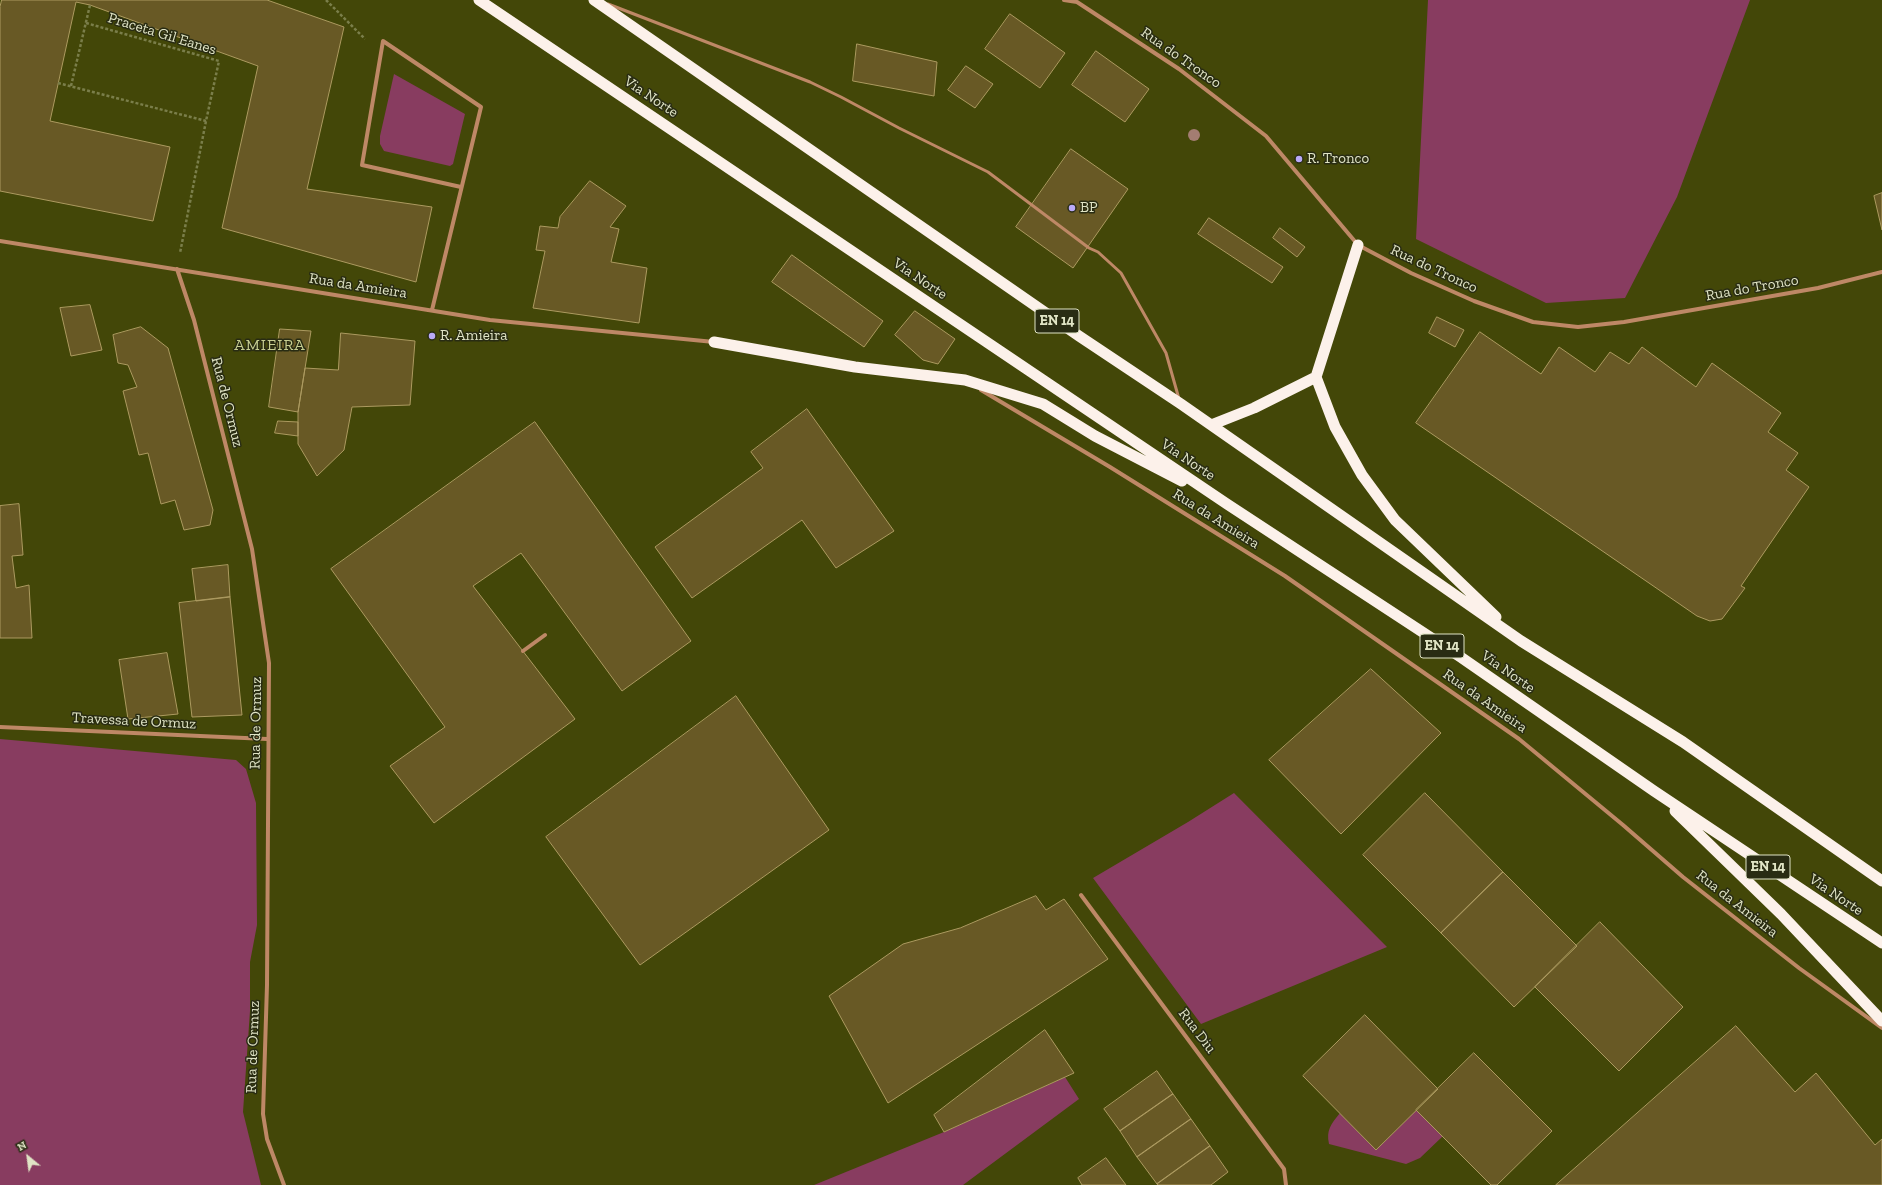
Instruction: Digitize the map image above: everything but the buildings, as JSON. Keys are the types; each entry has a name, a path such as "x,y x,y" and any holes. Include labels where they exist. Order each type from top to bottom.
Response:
{"highway":[{"name":"Via Norte","path":"479,0 1227,504 1462,658 1654,791 1882,943"},
{"name":"EN 14","path":"594,0 1079,336 1181,404 1521,641 1683,742 1882,881"},
{"path":"1358,245 1316,377 1335,427 1362,475 1395,520 1521,641"},
{"path":"714,342 855,367 965,380 1043,404 1095,436 1227,504"},
{"path":"1211,425 1254,408 1316,377"},
{"path":"1654,791 1781,914 1882,1021"}],"street":[{"name":"Rua do Tronco","path":"1064,0 1077,2 1179,69 1266,136 1358,245 1412,273 1474,301 1533,322 1578,327 1624,322 1818,288 1882,272"},
{"path":"432,310 481,107 384,41 362,165 461,187"},
{"name":"Rua da Amieira","path":"0,241 490,320 714,342"},
{"name":"Rua de Ormuz","path":"177,269 194,320 252,549 269,663 267,739 267,985 263,1114 267,1139 284,1185"},
{"name":"Rua da Amieira","path":"965,380 1110,467 1285,576 1519,739 1683,877 1798,968 1882,1028"},
{"path":"522,651 546,635"},
{"name":"Travessa de Ormuz","path":"0,727 267,739"},
{"name":"Rua Diu","path":"1081,895 1284,1169 1286,1185"}],"lane":[{"path":"598,0 810,82 988,172 1089,248 1098,252 1121,273 1166,354 1181,404"}],"path":[{"path":"326,0 381,55"},
{"name":"Praceta Gil Eanes","path":"71,86 90,5"},
{"name":"Praceta Gil Eanes","path":"86,23 219,61 177,269"},
{"path":"58,83 206,121"}],"shaded area":[{"path":"1428,0 1750,0 1677,197 1625,298 1546,303 1416,239"},
{"path":"394,74 465,114 453,164 450,166 384,151 380,144 380,136"},
{"path":"0,739 236,760 246,769 256,803 257,925 250,962 250,1011 243,1112 261,1185 0,1185"},
{"path":"1234,793 1387,947 1201,1024 1093,878"},
{"path":"1065,1077 1079,1099 963,1185 814,1185 944,1132"},
{"path":"1416,1110 1443,1136 1420,1158 1406,1164 1329,1144 1328,1135 1330,1127 1340,1113 1376,1150"}],"place":[{"name":"R. Tronco","path":"1299,159"},
{"name":"BP","path":"1072,208"},
{"name":"R. Amieira","path":"432,336"}],"district":[{"name":"AMIEIRA","path":"270,345"}]}
